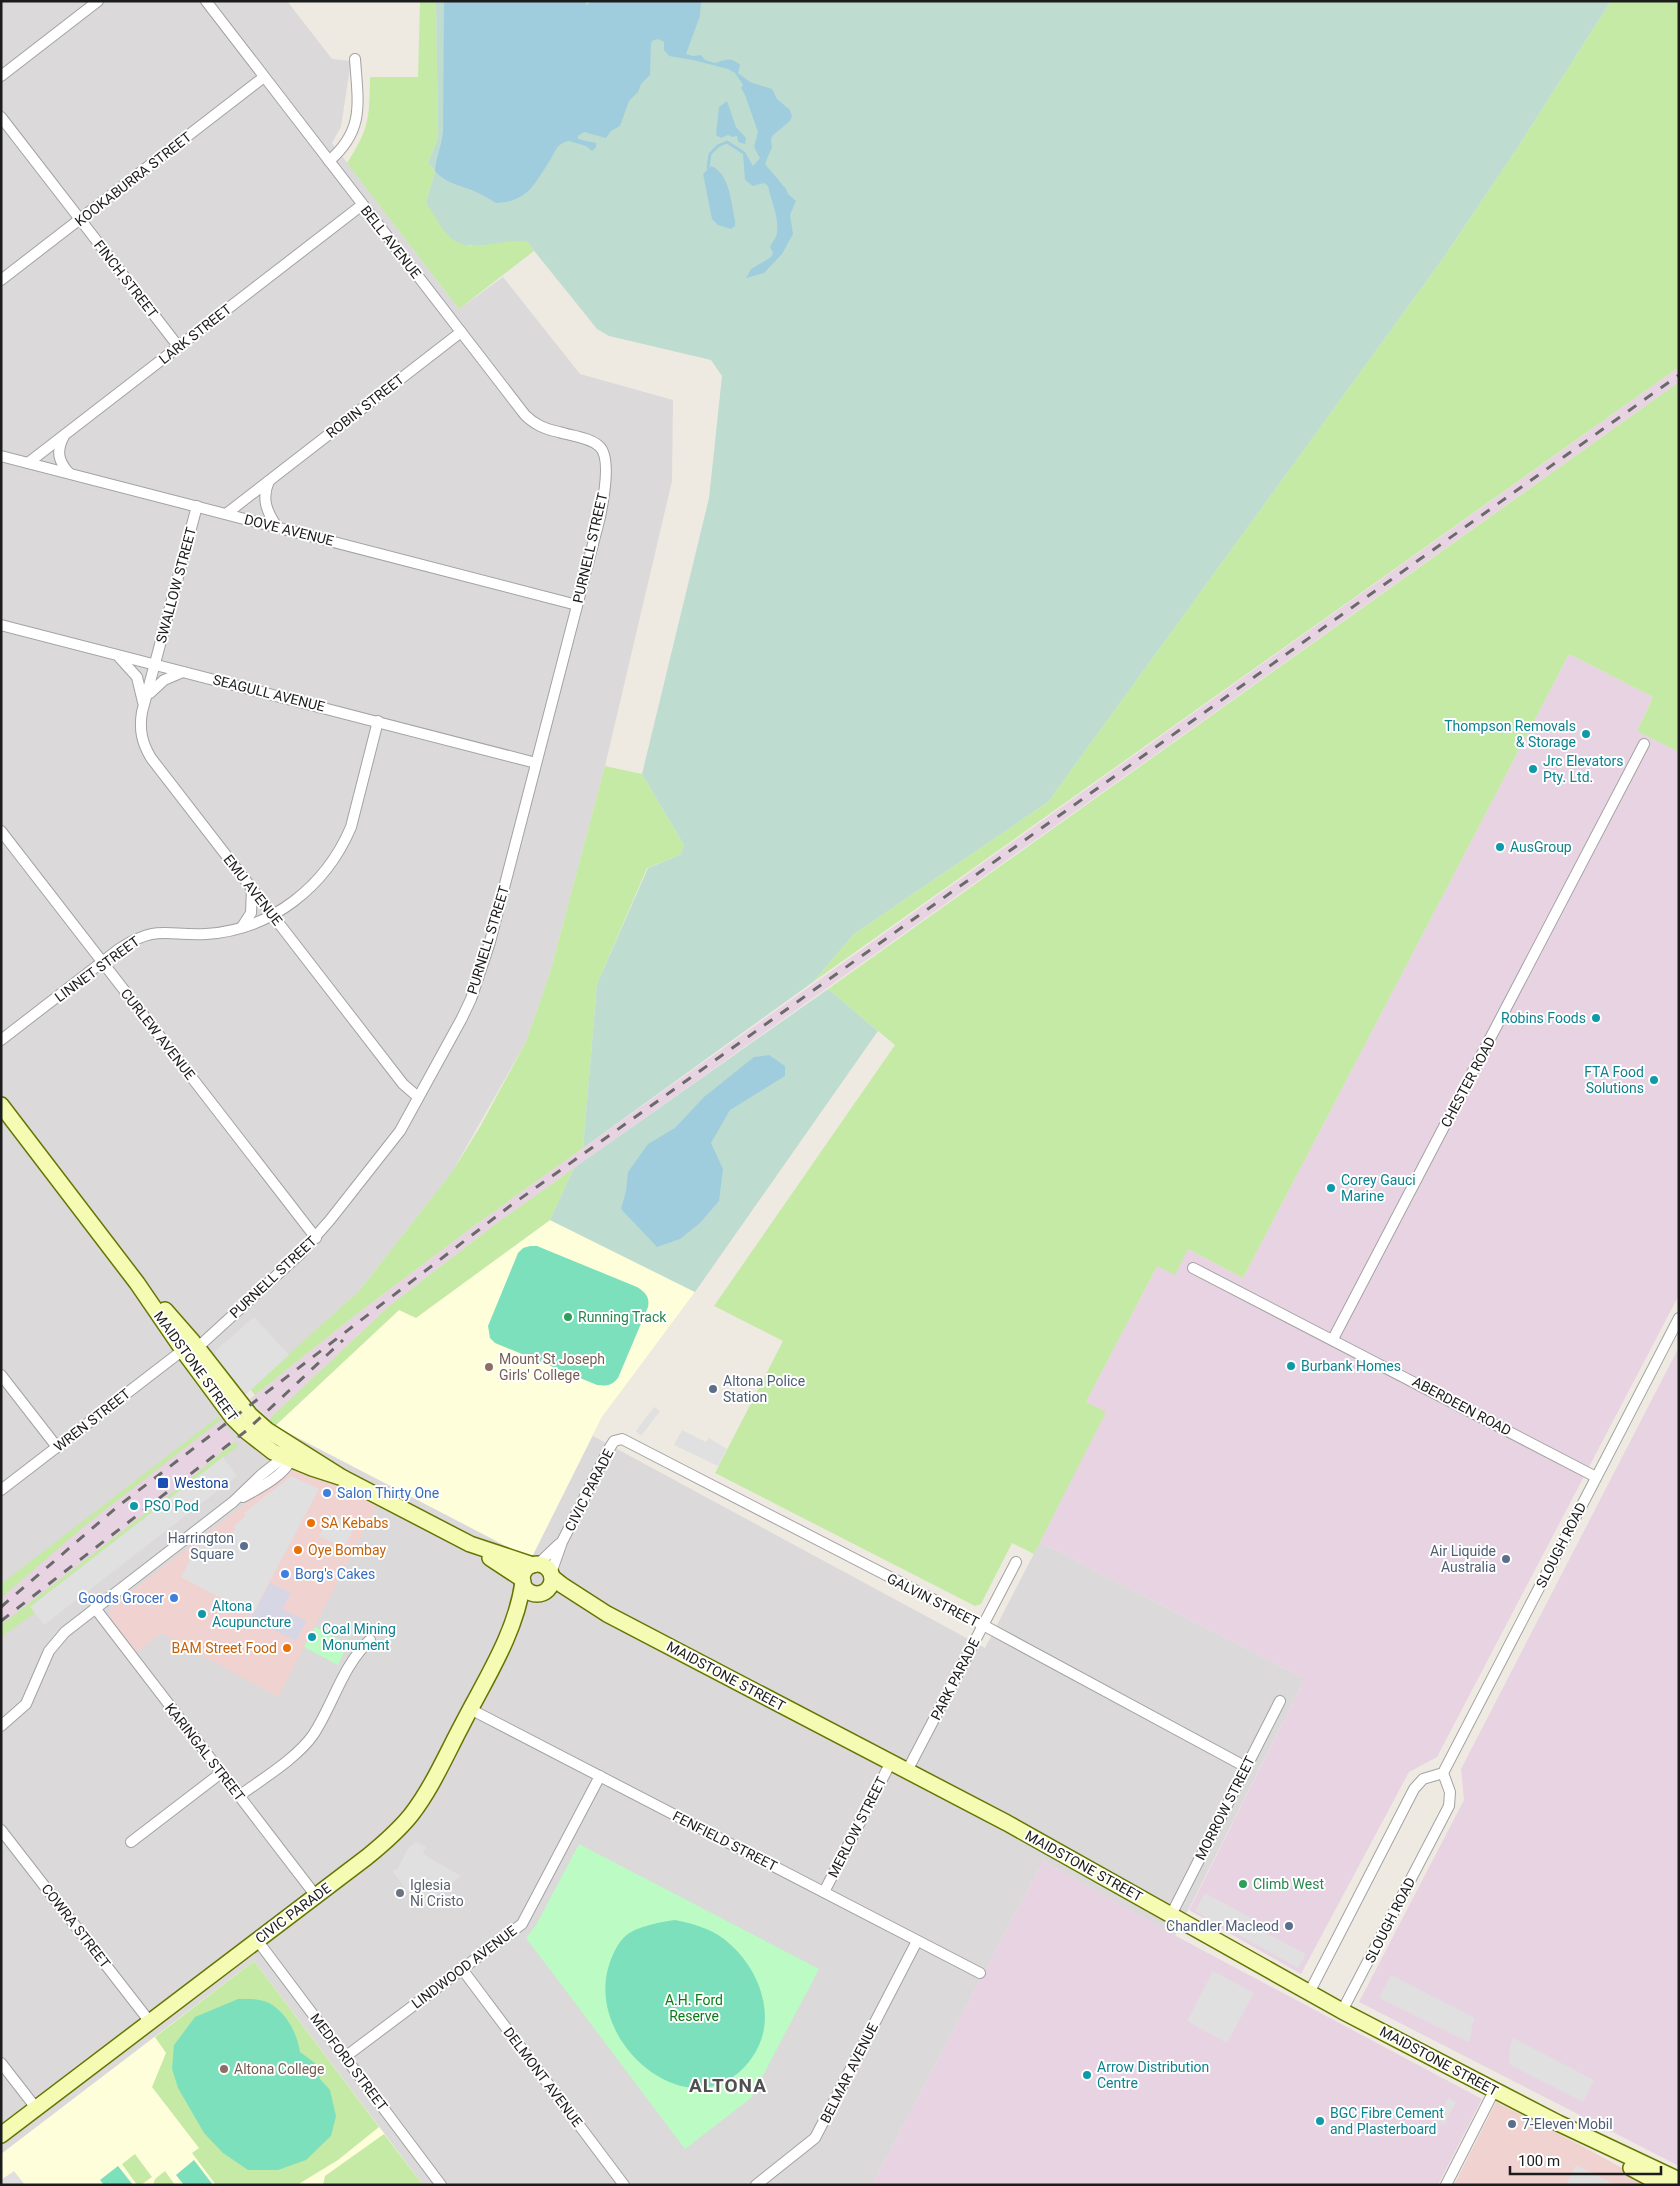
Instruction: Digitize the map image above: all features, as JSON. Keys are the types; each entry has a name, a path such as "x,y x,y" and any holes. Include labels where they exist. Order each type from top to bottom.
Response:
{"main road":[{"name":"MAIDSTONE STREET","path":"1,1105 190,1349 233,1418 257,1440 343,1478 470,1544 523,1580"},
{"name":"MAIDSTONE STREET","path":"470,1544 535,1564"},
{"path":"535,1564 546,1566 552,1575 550,1587 541,1594 527,1590 523,1580 525,1570 535,1564"},
{"name":"MAIDSTONE STREET","path":"552,1575 562,1585 607,1614 1007,1823 1342,2011 1558,2123 1679,2180"},
{"name":"CIVIC PARADE","path":"1,2135 382,1845 410,1815 434,1779 511,1628 523,1580"},
{"name":"MAIDSTONE STREET","path":"541,1594 559,1596 607,1614"},
{"name":"CIVIC PARADE","path":"511,1628 541,1594"},
{"name":"MAIDSTONE STREET","path":"1558,2123 1589,2146 1663,2185"}],"street":[{"path":"1,76 98,1"},
{"name":"BELL AVENUE","path":"206,1 530,420 539,426 586,439 601,447"},
{"path":"329,161 348,142 354,130 357,113 355,59"},
{"name":"KOOKABURRA STREET","path":"1,280 264,77"},
{"name":"FINCH STREET","path":"1,116 178,346"},
{"name":"LARK STREET","path":"28,463 362,205"},
{"name":"ROBIN STREET","path":"226,514 461,332"},
{"path":"64,435 60,443 59,456 60,463 69,473"},
{"name":"PURNELL STREET","path":"190,1349 316,1238 400,1131 471,999 490,942 604,500 606,461 601,447"},
{"name":"DOVE AVENUE","path":"1,456 577,605"},
{"path":"269,480 265,489 265,502 267,510 278,527"},
{"name":"SWALLOW STREET","path":"155,664 197,506"},
{"name":"SEAGULL AVENUE","path":"1,625 536,763"},
{"path":"117,655 132,669 138,679 144,705"},
{"name":"EMU AVENUE","path":"155,664 140,728 146,750 403,1084 418,1097"},
{"path":"144,705 158,684 168,677 184,672"},
{"name":"LINNET STREET","path":"1,1040 130,942 147,934 171,932 214,933 242,927 272,915 288,906 310,888 339,852 351,827 378,721"},
{"name":"CHESTER ROAD","path":"1334,1340 1644,744"},
{"name":"CURLEW AVENUE","path":"1,830 316,1238"},
{"path":"242,927 250,912 252,889"},
{"name":"ABERDEEN ROAD","path":"1193,1268 1596,1477"},
{"name":"SLOUGH ROAD","path":"1342,2011 1449,1806 1450,1792 1443,1773 1679,1318"},
{"name":"WREN STREET","path":"1,1490 190,1349"},
{"path":"1,1375 57,1447"},
{"name":"CIVIC PARADE","path":"552,1575 562,1542 609,1449 618,1439"},
{"name":"GALVIN STREET","path":"618,1439 625,1440 983,1625 1246,1767"},
{"path":"1,1726 26,1704 49,1651 59,1637 233,1502 262,1487 284,1470 290,1455"},
{"name":"CIVIC PARADE","path":"535,1564 562,1542"},
{"name":"PARK PARADE","path":"907,1771 1016,1562"},
{"name":"KARINGAL STREET","path":"95,1608 316,1896"},
{"path":"239,1796 307,1743 319,1725 352,1662 370,1640"},
{"name":"MORROW STREET","path":"1171,1915 1280,1701"},
{"name":"FENFIELD STREET","path":"470,1709 980,1973"},
{"name":"MERLOW STREET","path":"824,1892 891,1762"},
{"path":"131,1842 222,1773"},
{"path":"1309,1993 1414,1789 1423,1779 1443,1773"},
{"name":"LINDWOOD AVENUE","path":"345,2057 522,1924 600,1776"},
{"name":"COWRA STREET","path":"1,1830 150,2022"},
{"name":"MEDFORD STREET","path":"257,1940 441,2185"},
{"name":"BELMAR AVENUE","path":"756,2185 814,2138 917,1941"},
{"name":"DELMONT AVENUE","path":"462,1969 624,2185"},
{"path":"1,2063 36,2108"},
{"path":"1446,2185 1494,2090"}],"shaded area":[{"path":"1,1 287,1 332,59 351,61 341,127 332,143 459,309 503,277 580,374 673,400 672,481 605,766 550,973 526,1042 452,1172 359,1291 245,1395 276,1426 400,1309 416,1317 550,1220 695,1292 602,1417 593,1436 985,1648 1040,1542 1305,1679 1175,1936 1043,1861 872,2185 1,2185"},
{"path":"436,1 1611,1 1516,150 1444,257 1048,802 854,934 813,982 583,1148 597,984 648,868 680,855 684,845 642,774 709,498 722,376 711,360 609,336 597,329 527,242 517,241 475,246 465,245 448,235 426,203 435,171 428,163 438,138"},
{"path":"1679,367 1679,382 494,1225 389,1306 269,1419 250,1399 357,1314 478,1223"},
{"path":"1569,654 1653,697 1637,731 1679,752 1679,1295 1437,1757 1409,1772 1301,1974 1189,1910 1305,1679 1040,1542 1105,1413 1086,1402 1157,1266 1188,1249 1243,1278"},
{"path":"828,989 878,1031 695,1292 550,1220 574,1168"},
{"name":"Mount St Joseph Girls' College","path":"550,1220 695,1292 602,1417 533,1555 527,1557 275,1426 400,1309 416,1317"},
{"path":"254,1317 289,1355 245,1395 215,1357 216,1350"},
{"path":"1679,1347 1679,2166 1359,2002 1464,1800 1461,1769"},
{"path":"654,1407 660,1411 641,1436 636,1431"},
{"path":"221,1420 235,1442 1,1625 1,1598 87,1524"},
{"path":"682,1430 706,1442 709,1438 727,1449 718,1466 674,1445"},
{"path":"223,1457 237,1476 44,1625 30,1607"},
{"name":"Harrington Square","path":"290,1469 299,1469 377,1506 278,1697 161,1633 136,1653 113,1625 109,1616 111,1607"},
{"name":"Harrington Square","path":"291,1476 319,1489 252,1615 181,1577 192,1556 198,1551 198,1548 207,1540 216,1544 236,1529 234,1526 245,1517 244,1513"},
{"path":"331,1514 344,1521 347,1517 357,1522 344,1548 319,1536"},
{"path":"270,1583 291,1593 282,1609 306,1621 296,1641 251,1618"},
{"path":"416,1842 426,1847 423,1854 461,1876 430,1900 422,1889 412,1897 392,1871 398,1868 408,1848"},
{"path":"1043,1861 1176,1936 1482,2099 1438,2185 872,2185"},
{"path":"1205,1893 1258,1922 1256,1928 1306,1954 1298,1968 1195,1911"},
{"name":"Altona College","path":"254,1961 423,2185 1,2185 1,2154"},
{"path":"1213,1971 1254,1993 1227,2043 1187,2021"},
{"path":"1391,1975 1475,2018 1468,2042 1379,1998"},
{"path":"1513,2038 1594,2080 1583,2102 1509,2064 1510,2045"},
{"path":"1448,2098 1456,2102 1444,2125 1436,2120"},
{"name":"7-Eleven Mobil","path":"1496,2102 1582,2146 1653,2185 1454,2185"},
{"path":"1576,2165 1616,2185 1566,2185"},
{"path":"14,2171 25,2185 1,2185 1,2180"}],"green space":[{"path":"420,1 436,1 438,138 428,163 435,171 426,203 469,246 517,240 527,242 534,251 459,309 347,163 360,141 367,122 370,77 418,77"},
{"path":"1611,1 1679,1 1679,367 813,982 854,934 1048,802 1444,257 1516,150"},
{"path":"1679,382 1679,752 1637,731 1653,697 1569,654 1243,1278 1188,1249 1175,1275 1157,1266 1086,1402 1106,1412 1034,1554 1012,1543 981,1604 975,1606 715,1473 783,1341 714,1306 895,1045 828,989"},
{"path":"605,766 642,774 684,845 680,855 647,868 597,984 583,1148 478,1223 357,1314 255,1395 250,1389 359,1291 452,1172 480,1127 526,1042 550,973"},
{"path":"574,1168 550,1220 416,1318 399,1310 275,1426 269,1419 389,1306 494,1225"},
{"name":"Running Track","path":"537,1246 637,1287 646,1295 648,1307 618,1378 613,1383 597,1385 495,1343 490,1338 488,1326 518,1253 523,1248"},
{"path":"218,1417 221,1420 87,1524 1,1598 1,1584"},
{"path":"235,1442 238,1446 30,1607 35,1613 1,1637 1,1625"},
{"path":"315,1627 348,1644 338,1665 304,1647"},
{"name":"A.H. Ford Reserve","path":"579,1844 819,1969 751,2098 685,2149 526,1938 536,1925"},
{"path":"675,1920 713,1932 737,1951 756,1979 765,2011 764,2028 760,2044 751,2059 727,2081 701,2088 674,2084 648,2070 627,2048 612,2022 605,1992 610,1962 621,1941 631,1932 641,1927"},
{"path":"254,1961 379,2127 338,2160 297,2185 216,2185 192,2153 199,2148 152,2087 166,2053 155,2037"},
{"path":"238,1999 262,2000 281,2012 294,2031 300,2052 315,2063 320,2079 330,2090 336,2116 331,2136 306,2160 278,2170 248,2170 223,2153 204,2133 178,2088 172,2069 174,2045 195,2017"},
{"path":"384,2134 423,2185 323,2185 325,2176"},
{"path":"135,2154 152,2177 141,2185 137,2185 122,2164"},
{"path":"194,2160 213,2185 184,2185 176,2175"},
{"path":"118,2166 133,2185 104,2185 100,2180"},
{"path":"165,2171 175,2185 153,2185 155,2179"}],"water":[{"path":"444,1 585,1 587,5 592,1 701,1 700,16 686,54 693,56 701,55 705,60 715,63 728,59 734,60 740,65 738,73 750,82 772,89 777,99 790,110 792,117 789,122 773,135 771,139 772,147 765,164 788,194 796,201 790,215 793,234 782,254 764,273 746,278 751,269 771,257 773,253 770,247 776,236 777,226 768,186 764,183 753,186 745,180 743,154 745,152 753,166 760,158 754,147 758,132 741,88 743,85 735,73 728,69 669,56 664,50 664,42 658,39 652,41 651,44 650,75 629,101 620,126 611,131 606,138 584,132 578,136 578,139 596,143 596,147 592,151 586,146 569,141 561,144 534,185 523,195 507,202 496,203 483,195 440,176 435,171 443,131"},
{"path":"727,101 736,127 746,138 745,144 738,142 737,136 732,137 728,135 721,138 716,135 719,107"},
{"path":"711,166 722,175 729,189 735,220 735,226 731,229 718,225 712,219 703,174"},
{"path":"769,1055 785,1066 785,1076 730,1110 711,1143 723,1169 719,1201 700,1223 680,1239 657,1247 621,1209 626,1191 628,1172 648,1144 675,1128 704,1097 754,1057"}],"waterway":[{"path":"708,168 710,154 718,146 727,142 744,153"}],"railway":[{"path":"1,1607 117,1507 510,1206 1679,375"},
{"path":"1,1621 246,1431 343,1340"}],"place":[{"name":"Thompson Removals & Storage","path":"1586,734"},
{"name":"Jrc Elevators Pty. Ltd.","path":"1533,769"},
{"name":"AusGroup","path":"1500,847"},
{"name":"Robins Foods","path":"1596,1018"},
{"name":"FTA Food Solutions","path":"1654,1080"},
{"name":"Corey Gauci Marine","path":"1331,1188"},
{"name":"Running Track","path":"568,1317"},
{"name":"Burbank Homes","path":"1291,1366"},
{"name":"Mount St Joseph Girls' College","path":"489,1367"},
{"name":"Altona Police Station","path":"713,1389"},
{"name":"Westona","path":"163,1483"},
{"name":"Salon Thirty One","path":"327,1493"},
{"name":"PSO Pod","path":"134,1506"},
{"name":"SA Kebabs","path":"311,1523"},
{"name":"Harrington Square","path":"244,1546"},
{"name":"Oye Bombay","path":"298,1550"},
{"name":"Air Liquide Australia","path":"1506,1559"},
{"name":"Borg's Cakes","path":"285,1574"},
{"name":"Goods Grocer","path":"174,1598"},
{"name":"Altona Acupuncture","path":"202,1614"},
{"name":"Coal Mining Monument","path":"312,1637"},
{"name":"BAM Street Food","path":"287,1648"},
{"name":"Climb West","path":"1243,1884"},
{"name":"Iglesia Ni Cristo","path":"400,1893"},
{"name":"Chandler Macleod","path":"1289,1926"},
{"name":"Altona College","path":"224,2069"},
{"name":"Arrow Distribution Centre","path":"1087,2075"},
{"name":"BGC Fibre Cement and Plasterboard","path":"1320,2121"},
{"name":"7-Eleven Mobil","path":"1512,2124"}],"district":[{"name":"ALTONA","path":"728,2085"}]}
